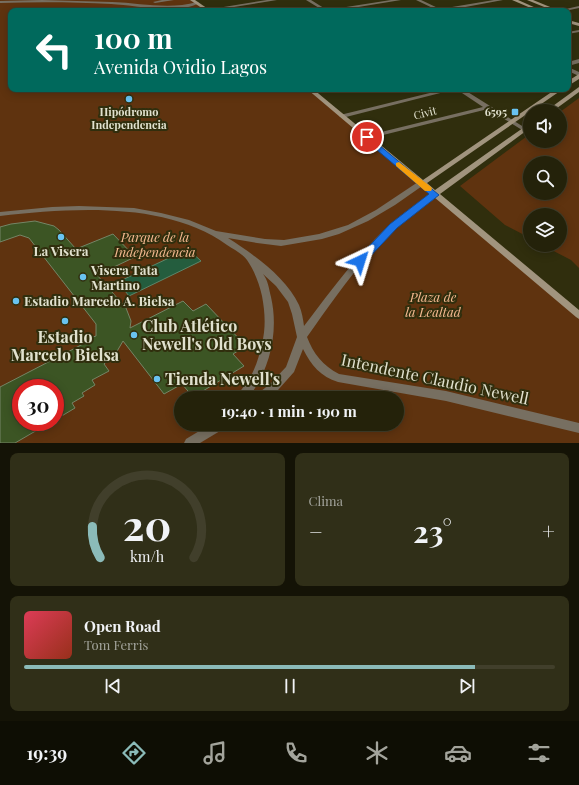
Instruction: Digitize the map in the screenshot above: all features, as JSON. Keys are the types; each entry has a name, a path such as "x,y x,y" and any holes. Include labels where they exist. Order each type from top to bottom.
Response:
{"main road":[{"path":"192,0 205,8"},
{"path":"514,0 535,8"},
{"path":"528,0 550,8"},
{"path":"571,82 579,75"},
{"path":"559,104 579,89"},
{"path":"314,92 434,195 579,315"},
{"path":"421,184 556,92"},
{"path":"434,195 523,130"}],"street":[{"path":"142,4 172,0"},
{"path":"221,8 275,0"},
{"path":"308,0 321,8"},
{"path":"346,8 399,0"},
{"path":"418,0 435,8"},
{"path":"458,8 502,0"},
{"path":"0,2 132,4 179,2 197,3"},
{"path":"132,4 183,7 197,3"},
{"path":"342,116 441,92"},
{"path":"464,92 512,122 523,126"},
{"name":"Civit","path":"367,137 489,107"},
{"path":"211,231 244,238 282,243 321,237 354,226 376,215 421,184"},
{"path":"269,391 290,369 302,337 336,290 368,251 394,226 434,195"},
{"path":"0,214 63,208 113,209 161,215 192,223 211,231 235,246 267,271 280,284 292,301 299,316 302,337"},
{"path":"247,391 260,368 271,324 261,278 249,258"},
{"name":"Intendente Claudio Newell","path":"302,337 313,357 322,369 335,377 426,392 579,428"},
{"path":"202,436 207,431"},
{"path":"190,443 210,431"}],"green space":[{"name":"Parque de la Independencia","path":"0,0 192,0 204,8 8,8 8,92 314,92 579,315 579,443 0,443"},
{"path":"579,98 579,268 571,260 556,252 567,252 567,208 523,208 523,234 505,225 460,186 523,139 523,148 567,148 567,107"}],"shaded area":[{"path":"188,249 201,261 129,296 118,282"}],"building":[{"path":"35,221 54,226 76,249 113,234 135,257 97,275 126,308 131,321 130,328 183,301 193,311 206,304 246,346 233,354 244,366 203,391 188,391 182,384 164,394 123,341 116,353 104,364 109,371 92,380 95,385 82,393 84,396 72,403 75,408 64,415 64,379 15,379 83,344 87,339 96,336 96,324 29,238 20,235 0,242 0,227"},
{"path":"12,381 12,431 36,431 15,443 0,443 0,387"}],"slow traffic":[{"path":"399,165 428,189"}],"place":[{"name":"Hipódromo Independencia","path":"129,99"},
{"name":"6595","path":"515,112"},
{"name":"La Visera","path":"61,237"},
{"name":"Visera Tata Martino","path":"83,277"},
{"name":"Estadio Marcelo A. Bielsa","path":"16,301"},
{"name":"Estadio Marcelo Bielsa","path":"65,321"},
{"name":"Club Atlético Newell's Old Boys","path":"134,335"},
{"name":"Tienda Newell's","path":"157,379"}],"route":[{"path":"360,261 368,251 394,226 434,195 367,137"}],"park label":[{"name":"Plaza de la Lealtad","path":"433,304"}]}
